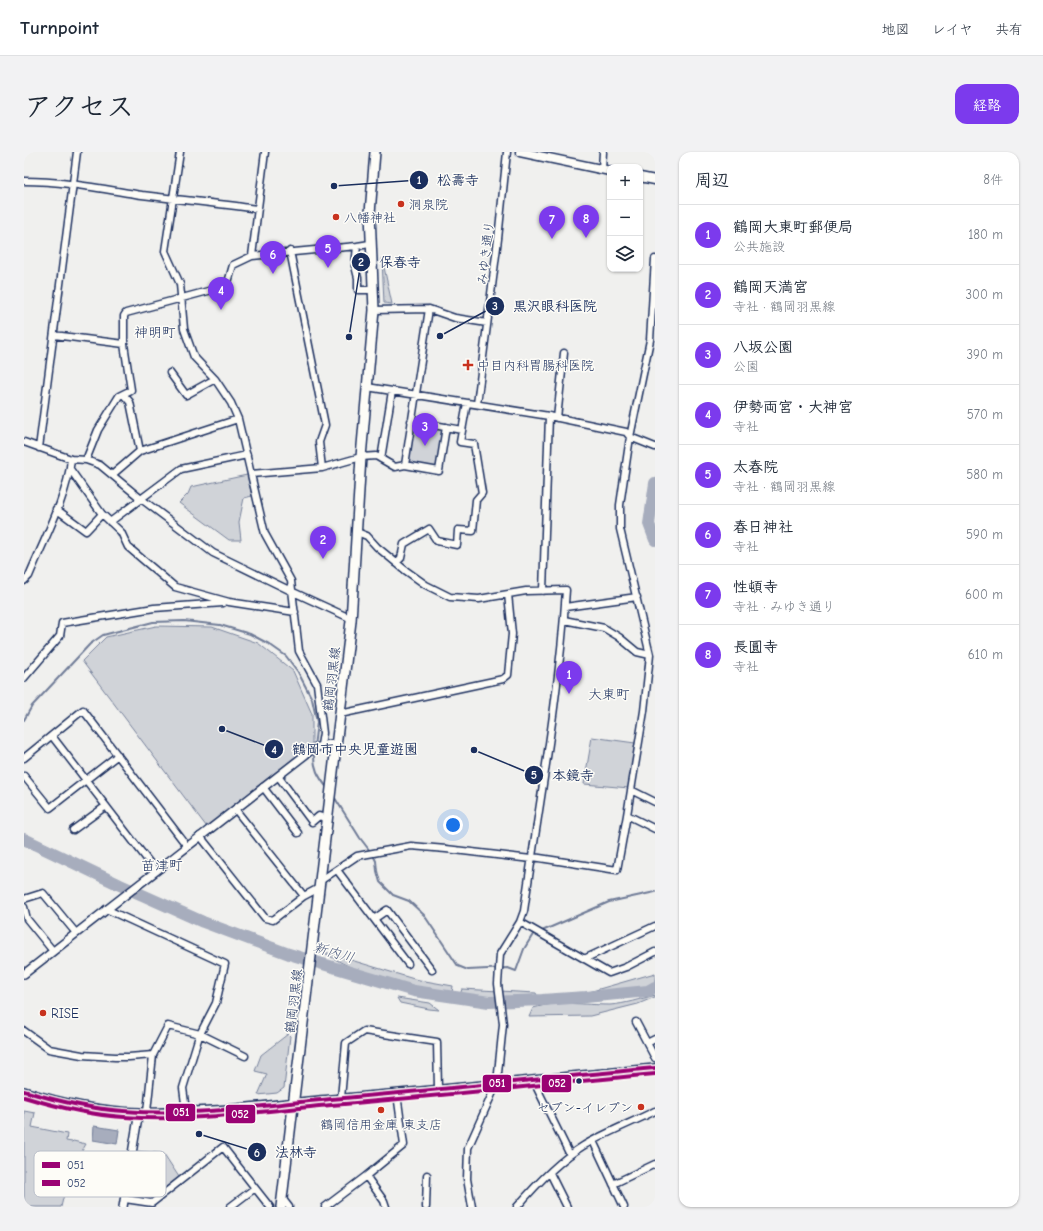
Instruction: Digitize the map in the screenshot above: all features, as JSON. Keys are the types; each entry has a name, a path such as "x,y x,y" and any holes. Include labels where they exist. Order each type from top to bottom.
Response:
{"main road":[{"name":"鶴岡羽黒線","path":"281,1202 352,619 361,457 374,310 374,290 370,244 370,213 375,152"},
{"path":"520,152 606,170"},
{"path":"643,178 655,180"}],"street":[{"path":"39,448 77,152"},
{"path":"180,152 165,251 180,284 184,329 194,357 215,379 238,419 265,534 291,582 299,651 317,684 324,733 321,745"},
{"path":"252,256 265,152"},
{"name":"みゆき通り","path":"477,404 486,323 498,239 507,152"},
{"path":"604,152 606,170"},
{"path":"24,181 73,185 257,209"},
{"path":"86,460 98,430 119,396 131,390 124,344 124,316 126,313 227,286 233,265 252,256 370,244"},
{"path":"357,246 355,266 358,278 358,290 374,290"},
{"path":"290,251 325,425 319,442 322,468"},
{"path":"200,836 265,918 273,920 357,856 411,846 532,858 617,870 644,711 651,659 620,529 621,498 630,437 650,340 655,259"},
{"path":"374,310 429,309 455,318 486,323"},
{"path":"405,465 429,309"},
{"path":"54,335 124,344"},
{"path":"557,418 564,353"},
{"path":"170,373 186,395 215,379"},
{"path":"367,387 548,416 626,432 630,437 655,447"},
{"path":"381,459 392,391"},
{"path":"122,394 130,402 140,451"},
{"path":"396,563 401,558 404,544 429,529 437,541 457,546 458,530 473,531 476,500 482,493 474,444 460,442 467,403"},
{"path":"543,591 548,416"},
{"path":"112,475 140,451 238,419"},
{"path":"412,421 462,430"},
{"path":"251,474 322,468 361,457 376,456 395,467 405,465 439,471 446,427"},
{"path":"24,442 71,458 86,460 100,465 140,498 213,553 352,619"},
{"path":"110,522 140,498 181,469 247,455"},
{"path":"24,581 29,576 56,509 70,469 71,458"},
{"path":"70,469 102,514 120,532 128,547 175,587 229,602 295,612"},
{"path":"56,509 86,531 102,514"},
{"path":"357,532 366,536 396,563 426,585 450,597 479,599 526,591 566,590 564,620 543,792 524,911 520,922 500,954 498,984 503,1024 497,1083 468,1148 467,1179 472,1207"},
{"path":"340,714 503,679 508,675 512,634 508,594"},
{"path":"565,607 637,597"},
{"path":"24,678 60,636 62,623 154,608 229,602"},
{"path":"564,620 604,628 619,637 637,652 651,659"},
{"path":"24,758 83,710 187,846"},
{"path":"52,736 106,806 158,869"},
{"path":"24,974 314,748 321,745 330,744 337,746"},
{"path":"24,776 50,808 118,755"},
{"path":"278,776 312,822 319,816 328,819"},
{"path":"263,787 298,833"},
{"path":"631,790 655,802"},
{"path":"73,830 106,806"},
{"path":"235,809 304,896"},
{"path":"627,815 655,829"},
{"path":"337,870 408,964"},
{"path":"24,899 43,893 76,933"},
{"path":"24,908 27,919 53,952"},
{"path":"106,910 225,964 216,1004 200,1034 183,1088 186,1111"},
{"path":"374,920 387,910 432,970"},
{"path":"520,922 609,973 626,967 655,952"},
{"path":"584,959 655,926"},
{"path":"636,1022 655,1058"},
{"path":"147,1112 153,1055 168,1026 200,1034 245,1056"},
{"path":"24,1031 49,1049 82,1055 115,1057 153,1055"},
{"path":"341,1098 346,1042 364,1031 437,1042 438,1088"},
{"path":"647,1043 655,1038"},
{"path":"24,1092 85,1106 139,1112 186,1111 397,1094 438,1088 655,1068"},
{"path":"533,1080 570,1155"},
{"path":"325,1207 404,1145 397,1094"},
{"path":"517,1207 570,1155 593,1141 655,1111"},
{"path":"133,1151 139,1112"},
{"path":"593,1141 624,1207"},
{"path":"166,1192 223,1147 270,1207"},
{"path":"613,1184 655,1164"},
{"path":"550,1173 567,1207"},
{"path":"426,1207 427,1175"},
{"path":"366,1176 384,1201 386,1207"},
{"path":"230,1207 255,1188"},
{"path":"123,1207 125,1199 152,1203 160,1197"},
{"path":"281,1202 289,1207"}],"shaded area":[{"path":"382,258 392,304 384,303"},
{"path":"413,423 444,428 437,469 407,463"},
{"path":"247,475 252,496 244,498 239,522 241,540 229,540 179,503 188,494 191,487"},
{"path":"156,626 212,627 258,643 293,671 312,714 312,744 206,826 82,661 106,637"},
{"path":"592,737 635,743 629,788 584,784"},
{"path":"321,951 414,979 453,986 452,993 412,988 388,982 353,968"},
{"path":"655,973 655,985 648,988 631,991 585,993"},
{"path":"462,989 536,993 538,997 483,999 460,995"},
{"path":"655,995 655,997 638,1004 590,1016 529,1017 533,1008 553,1004 610,1005"},
{"path":"397,998 430,1003 439,1010 400,1003"},
{"path":"288,1034 290,1036 284,1088 277,1093 258,1095 267,1074 255,1071 261,1055"},
{"path":"24,1111 35,1113 32,1127 67,1134 66,1141 86,1144 82,1151 34,1151 34,1197 63,1197 61,1207 24,1207"},
{"path":"166,1157 179,1177 166,1187"},
{"path":"128,1197 154,1197 150,1200"}],"water":[{"path":"94,1126 119,1130 117,1144 93,1140"}],"waterway":[{"path":"655,483 649,524 655,540"},
{"path":"24,720 32,706 90,644 103,635 153,622 184,621 220,625 250,634 269,644 286,656 298,672 312,699 317,722 314,747"},
{"path":"314,751 315,767 321,780 328,789"},
{"path":"333,795 370,851"},
{"name":"新内川","path":"24,839 120,885 203,922 289,954 414,991 489,1002 586,997 648,991 655,987"},
{"path":"373,855 376,861 380,882 393,895 409,901 424,915 458,966 468,970 508,968 516,971 524,949 537,928 542,931 609,902 655,892"}],"transit line":[{"name":"051","path":"24,1091 61,1101 99,1108 124,1111 176,1112 228,1110 305,1101 655,1068"},
{"name":"052","path":"24,1097 61,1107 99,1114 124,1117 176,1118 253,1113 655,1074"}],"place":[{"name":"松壽寺","path":"334,186"},
{"name":"洞泉院","path":"401,204"},
{"name":"八幡神社","path":"336,217"},
{"name":"長圓寺","path":"586,238"},
{"name":"性頓寺","path":"552,239"},
{"name":"太春院","path":"328,268"},
{"name":"春日神社","path":"273,274"},
{"name":"伊勢両宮・大神宮","path":"221,310"},
{"name":"黒沢眼科医院","path":"440,336"},
{"name":"保春寺","path":"349,337"},
{"name":"中目内科胃腸科医院","path":"468,365"},
{"name":"八坂公園","path":"425,446"},
{"name":"鶴岡天満宮","path":"323,559"},
{"name":"鶴岡大東町郵便局","path":"569,694"},
{"name":"鶴岡市中央児童遊園","path":"222,729"},
{"name":"本鏡寺","path":"474,750"},
{"name":"RISE","path":"43,1013"},
{"name":"セブン-イレブン","path":"641,1107"},
{"name":"鶴岡信用金庫 東支店","path":"381,1110"},
{"name":"法林寺","path":"199,1134"}],"district":[{"name":"神明町","path":"155,332"},
{"name":"大東町","path":"609,694"},
{"name":"苗津町","path":"162,865"}]}
